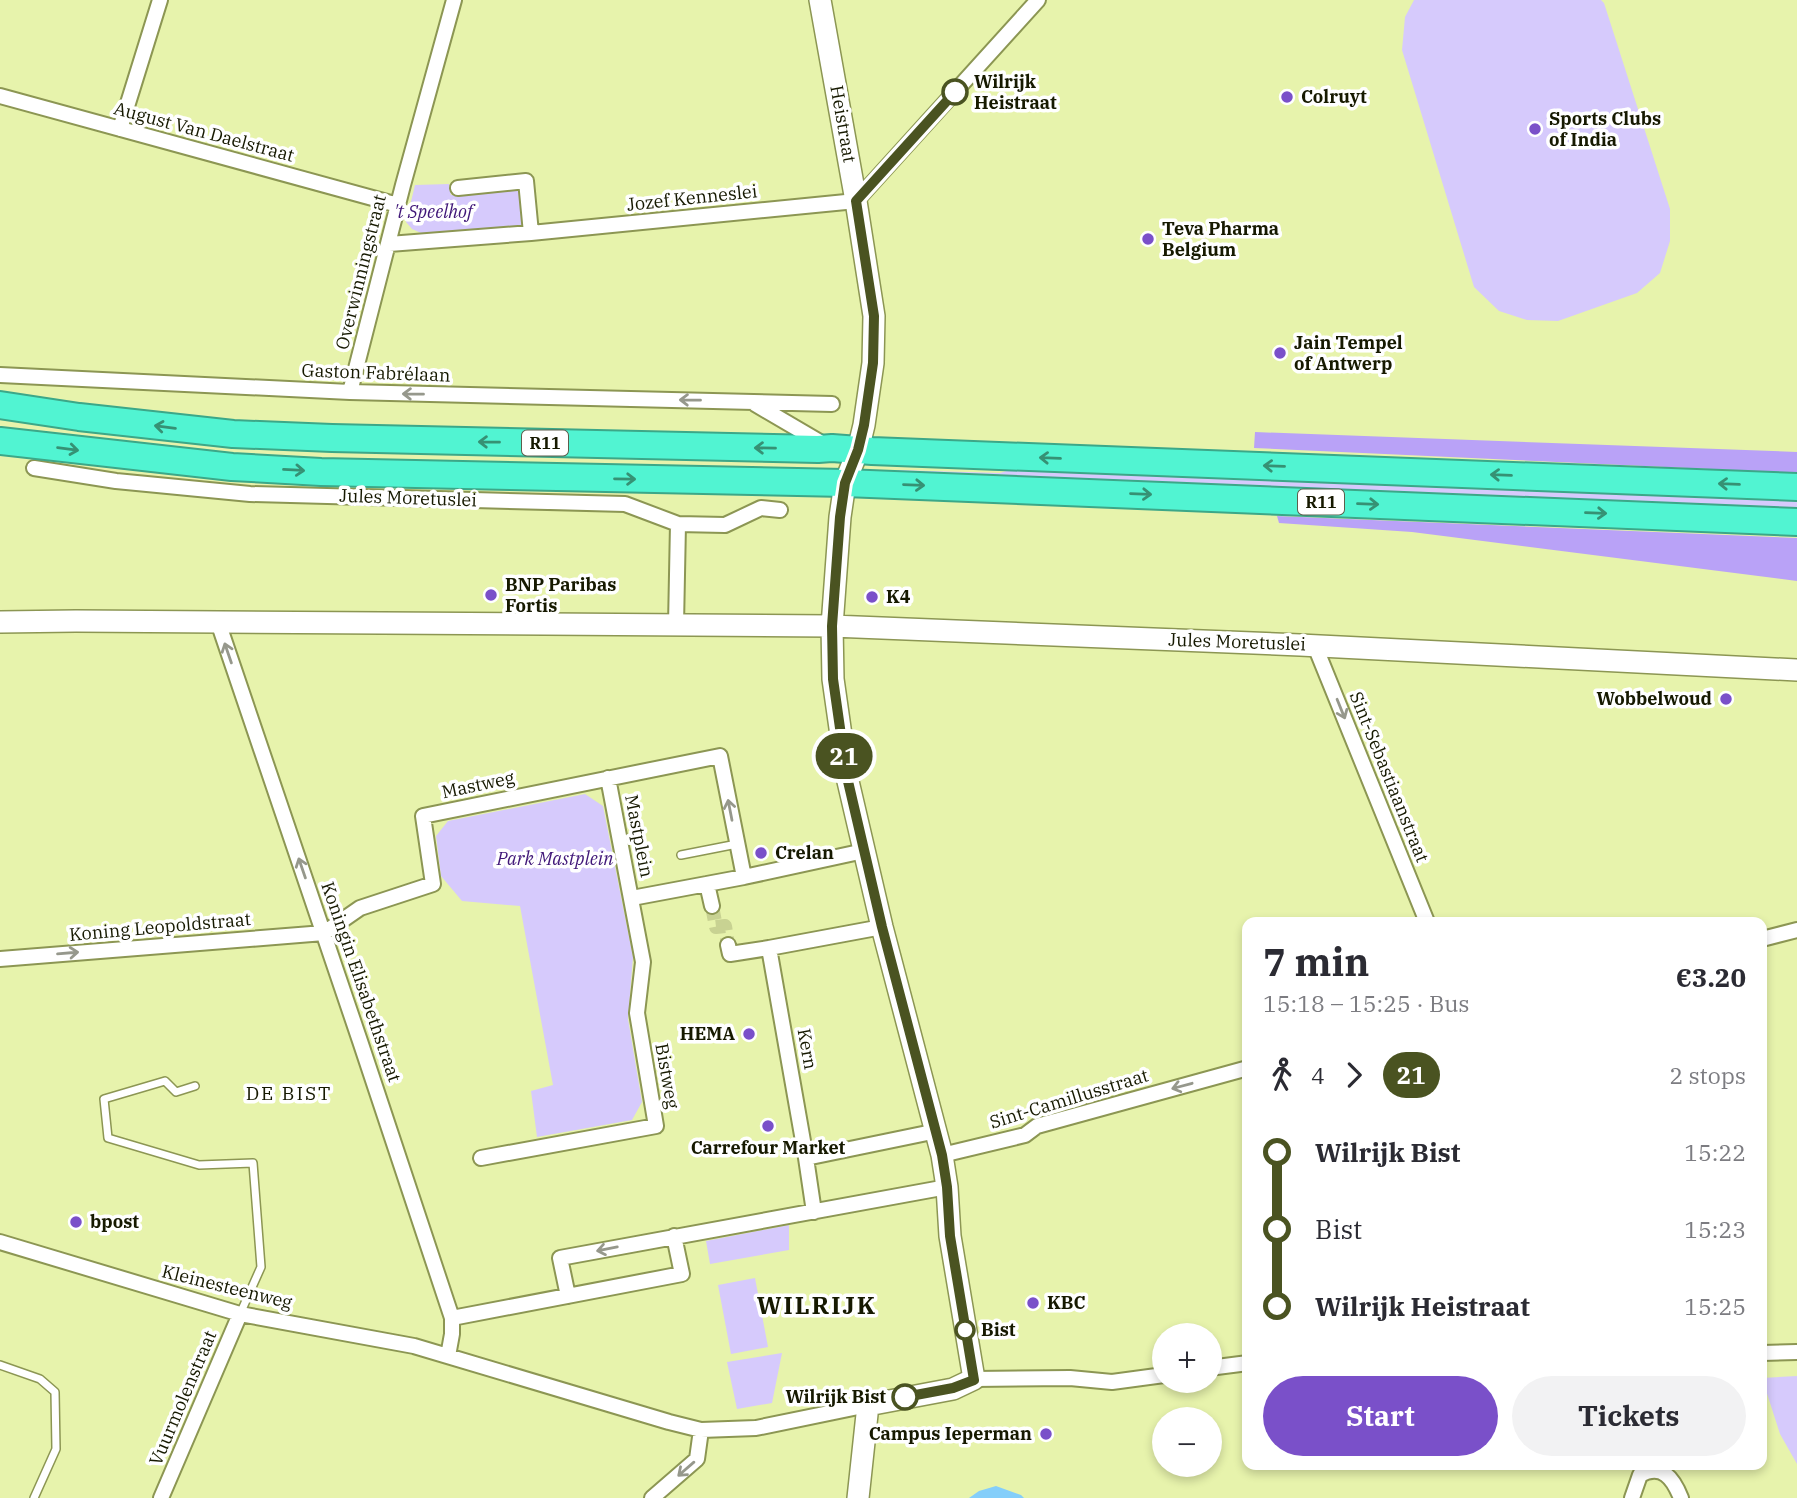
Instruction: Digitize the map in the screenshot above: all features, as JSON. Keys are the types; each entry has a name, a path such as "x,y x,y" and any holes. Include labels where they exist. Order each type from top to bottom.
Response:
{"highway":[{"name":"R11","path":"0,405 79,417 233,434 346,439 845,449 1797,487"},
{"name":"R11","path":"0,441 218,465 321,472 845,483 1797,522"}],"street":[{"path":"120,129 160,0"},
{"name":"Overwinningstraat","path":"350,392 454,0"},
{"name":"Heistraat","path":"820,0 874,316 873,363 864,425 845,449 845,483 832,626 835,699 847,777 864,851 942,1155"},
{"path":"856,201 1038,0"},
{"name":"August Van Daelstraat","path":"0,96 398,205"},
{"path":"458,188 526,181 531,233"},
{"name":"Jozef Kenneslei","path":"389,244 856,201"},
{"name":"Gaston Fabrélaan","path":"0,375 350,392 832,404"},
{"name":"Gaston Fabrélaan","path":"752,402 818,442 845,449"},
{"name":"Jules Moretuslei","path":"34,468 116,481 250,494 625,504 678,524 725,525 761,508 780,510"},
{"path":"676,625 678,524"},
{"name":"Jules Moretuslei","path":"0,622 832,626 1797,670"},
{"name":"Koningin Elisabethstraat","path":"218,622 452,1318 448,1356"},
{"name":"Sint-Sebastiaanstraat","path":"1315,646 1425,917"},
{"name":"Mastplein","path":"744,877 720,756 608,778 632,898 744,877 864,851"},
{"name":"Mastweg","path":"324,933 360,908 433,884 423,816 608,778"},
{"path":"707,884 712,906"},
{"name":"Bistweg","path":"481,1158 656,1126 637,1013 643,962 632,898"},
{"path":"728,945 730,954 882,927"},
{"path":"1767,938 1797,930"},
{"name":"Koning Leopoldstraat","path":"0,959 324,933"},
{"name":"Kern","path":"769,948 814,1212"},
{"name":"Sint-Camillusstraat","path":"942,1155 1025,1135 1037,1126 1242,1070"},
{"path":"806,1158 937,1131"},
{"path":"942,1155 950,1236 974,1380"},
{"path":"568,1296 559,1258 947,1187"},
{"path":"452,1318 682,1274 674,1236"},
{"name":"Kleinesteenweg","path":"0,1242 240,1314 396,1342 448,1356"},
{"name":"Vuurmolenstraat","path":"161,1498 240,1314"},
{"path":"1767,1353 1797,1352"},
{"path":"448,1356 701,1430 756,1428 953,1388 974,1380 1070,1378 1112,1382 1152,1377"},
{"path":"1222,1366 1242,1364"},
{"path":"858,1498 868,1405"},
{"path":"652,1498 697,1459 701,1430"},
{"path":"1632,1498 1644,1470"},
{"path":"1655,1470 1666,1475 1677,1488 1681,1498"}],"lane":[{"path":"681,855 737,844"},
{"path":"195,1086 176,1092 165,1082 104,1099 108,1139 199,1165 253,1163 261,1267 240,1314"},
{"path":"0,1364 40,1379 55,1392 56,1449 34,1498"}],"green space":[{"name":"Sports Clubs of India","path":"1414,0 1601,0 1604,3 1670,209 1670,241 1660,273 1637,293 1558,321 1527,320 1499,311 1474,287 1402,50 1405,17"},
{"name":"'t Speelhof","path":"449,184 451,195 520,189 524,228 428,236 412,229 406,222 415,185"},
{"path":"1016,468 1797,497 1797,512 895,476 897,470 1000,473"},
{"name":"Park Mastplein","path":"585,794 603,806 633,957 628,1019 642,1102 632,1120 537,1137 531,1091 553,1085 520,906 462,901 441,876 436,836 448,821"},
{"path":"789,1225 789,1250 710,1264 706,1241"},
{"path":"755,1278 768,1347 731,1354 718,1285"},
{"path":"782,1353 772,1403 737,1409 727,1362"},
{"path":"1797,1376 1797,1464 1780,1434 1767,1394 1767,1378"}],"shaded area":[{"path":"1255,432 1797,452 1797,473 1254,448"},
{"path":"1277,516 1797,538 1797,581 1412,532 1279,523"}],"water":[{"path":"996,1486 1024,1498 969,1498 979,1491"}],"tunnel":[{"path":"712,906 716,927 725,926 728,945"}],"bus line":[{"name":"21","path":"905,1397 953,1388 974,1380 950,1236 947,1187 937,1131 882,927 847,777 833,679 832,626 845,483 864,425 873,363 874,316 856,201 955,92"}],"place":[{"name":"Wilrijk Heistraat","path":"955,92"},
{"name":"Colruyt","path":"1287,97"},
{"name":"Sports Clubs of India","path":"1535,129"},
{"name":"Teva Pharma Belgium","path":"1148,239"},
{"name":"Jain Tempel of Antwerp","path":"1280,353"},
{"name":"BNP Paribas Fortis","path":"491,595"},
{"name":"K4","path":"872,597"},
{"name":"Wobbelwoud","path":"1726,699"},
{"name":"Crelan","path":"761,853"},
{"name":"HEMA","path":"749,1034"},
{"name":"Carrefour Market","path":"768,1126"},
{"name":"bpost","path":"76,1222"},
{"name":"KBC","path":"1033,1303"},
{"name":"Bist","path":"965,1330"},
{"name":"Wilrijk Bist","path":"905,1397"},
{"name":"Campus Ieperman","path":"1046,1434"}],"district":[{"name":"DE BIST","path":"289,1093"},
{"name":"WILRIJK","path":"817,1306"}]}
